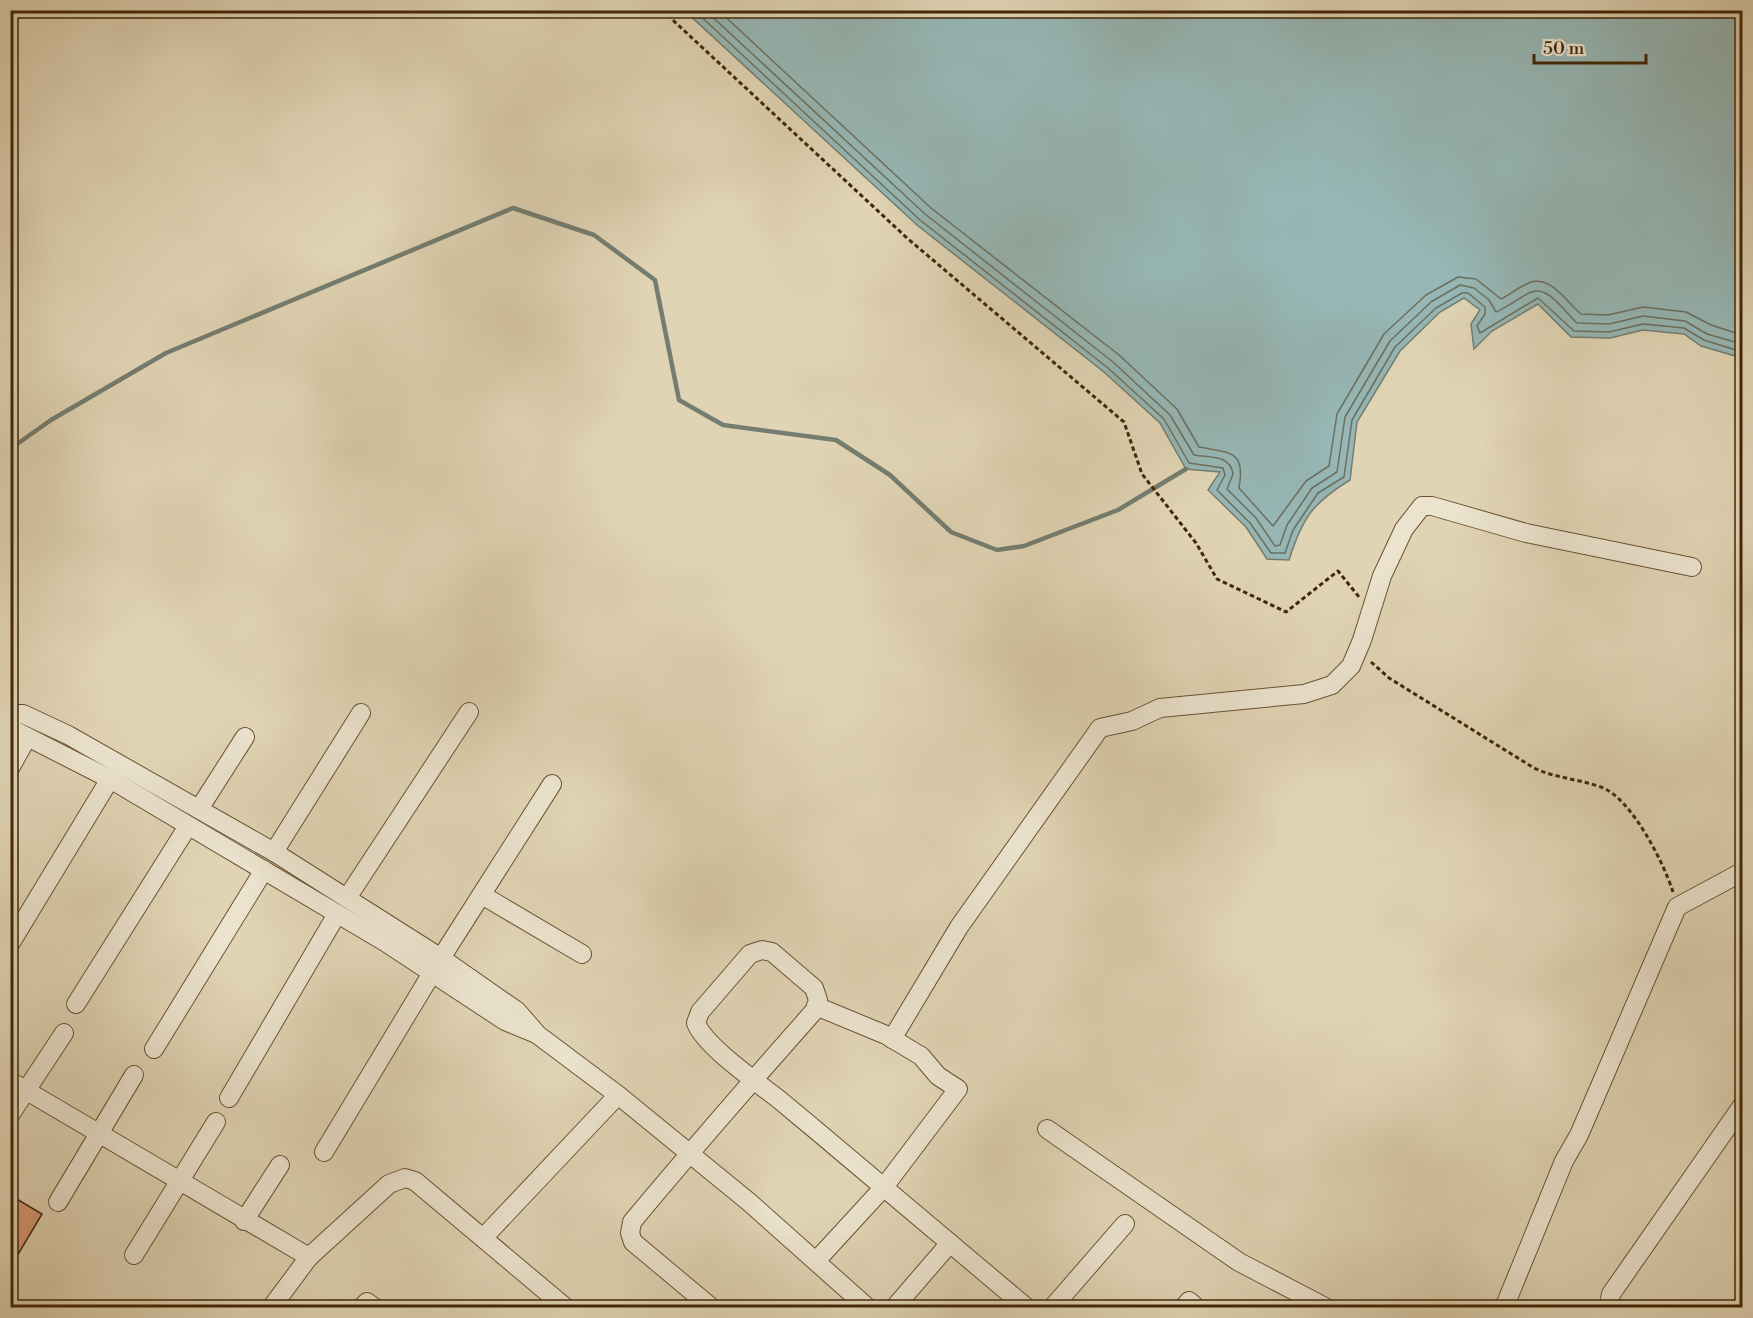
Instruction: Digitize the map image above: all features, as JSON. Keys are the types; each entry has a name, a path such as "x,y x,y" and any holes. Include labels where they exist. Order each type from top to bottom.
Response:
{"street":[{"path":"892,1039 959,927 1068,777 1100,728 1132,721 1160,708 1304,694 1332,685 1351,666 1362,640 1382,576 1404,529 1422,506 1526,533 1692,567"},
{"path":"347,898 469,712"},
{"path":"274,852 361,713"},
{"path":"10,714 23,714 78,741 274,852 347,898 389,935 436,965 505,1021 538,1035 618,1095 816,1261 868,1308"},
{"path":"10,729 110,779 337,914 389,935"},
{"path":"199,809 245,737"},
{"path":"10,768 27,738"},
{"path":"68,759 78,741"},
{"path":"10,944 110,779"},
{"path":"324,1152 436,965 552,784"},
{"path":"76,1004 188,826"},
{"path":"223,847 234,829"},
{"path":"154,1049 264,870"},
{"path":"1504,1308 1564,1161 1580,1135 1677,907 1743,872"},
{"path":"482,895 582,954"},
{"path":"229,1098 337,914"},
{"path":"712,1308 633,1242 630,1233 632,1222 689,1153 754,1079 815,1010 818,1000 814,988 772,952 762,950 750,954 700,1012 696,1023 700,1034 754,1079 884,1187 1027,1308"},
{"path":"816,1006 892,1039 921,1056 938,1076 958,1089 884,1187 816,1261"},
{"path":"10,1114 18,1086 64,1033"},
{"path":"58,1202 134,1075"},
{"path":"18,1086 244,1221 309,1257"},
{"path":"483,1238 618,1095"},
{"path":"1608,1308 1611,1294 1743,1106"},
{"path":"135,1255 216,1122"},
{"path":"1047,1129 1239,1262 1327,1308"},
{"path":"244,1221 280,1165"},
{"path":"271,1308 309,1257 388,1184 405,1178 415,1181 565,1307"},
{"path":"1052,1308 1125,1224"},
{"path":"894,1308 950,1243"},
{"path":"1183,1308 1189,1301 1197,1308"},
{"path":"361,1308 366,1302 375,1308"}],"path":[{"path":"662,10 907,238 1124,422 1142,474 1184,527 1217,579 1286,612 1338,571 1360,599"},
{"path":"1362,640 1376,669 1533,768 1615,793 1627,806 1667,874 1677,907"}],"water":[{"path":"685,11 1742,11 1742,358 1701,346 1684,334 1643,330 1610,338 1571,337 1538,304 1492,331 1474,349 1471,324 1480,310 1464,298 1440,312 1400,351 1357,422 1350,480 1326,496 1310,513 1299,533 1289,560 1267,559 1246,527 1208,490 1220,472 1186,469 1160,423 1104,372 917,225"}],"building":[{"path":"10,1195 42,1214 10,1268"}],"waterway":[{"path":"10,449 51,420 166,353 513,208 594,235 655,280 679,400 723,425 836,440 890,475 951,532 997,550 1024,546 1118,510 1186,469"}]}
